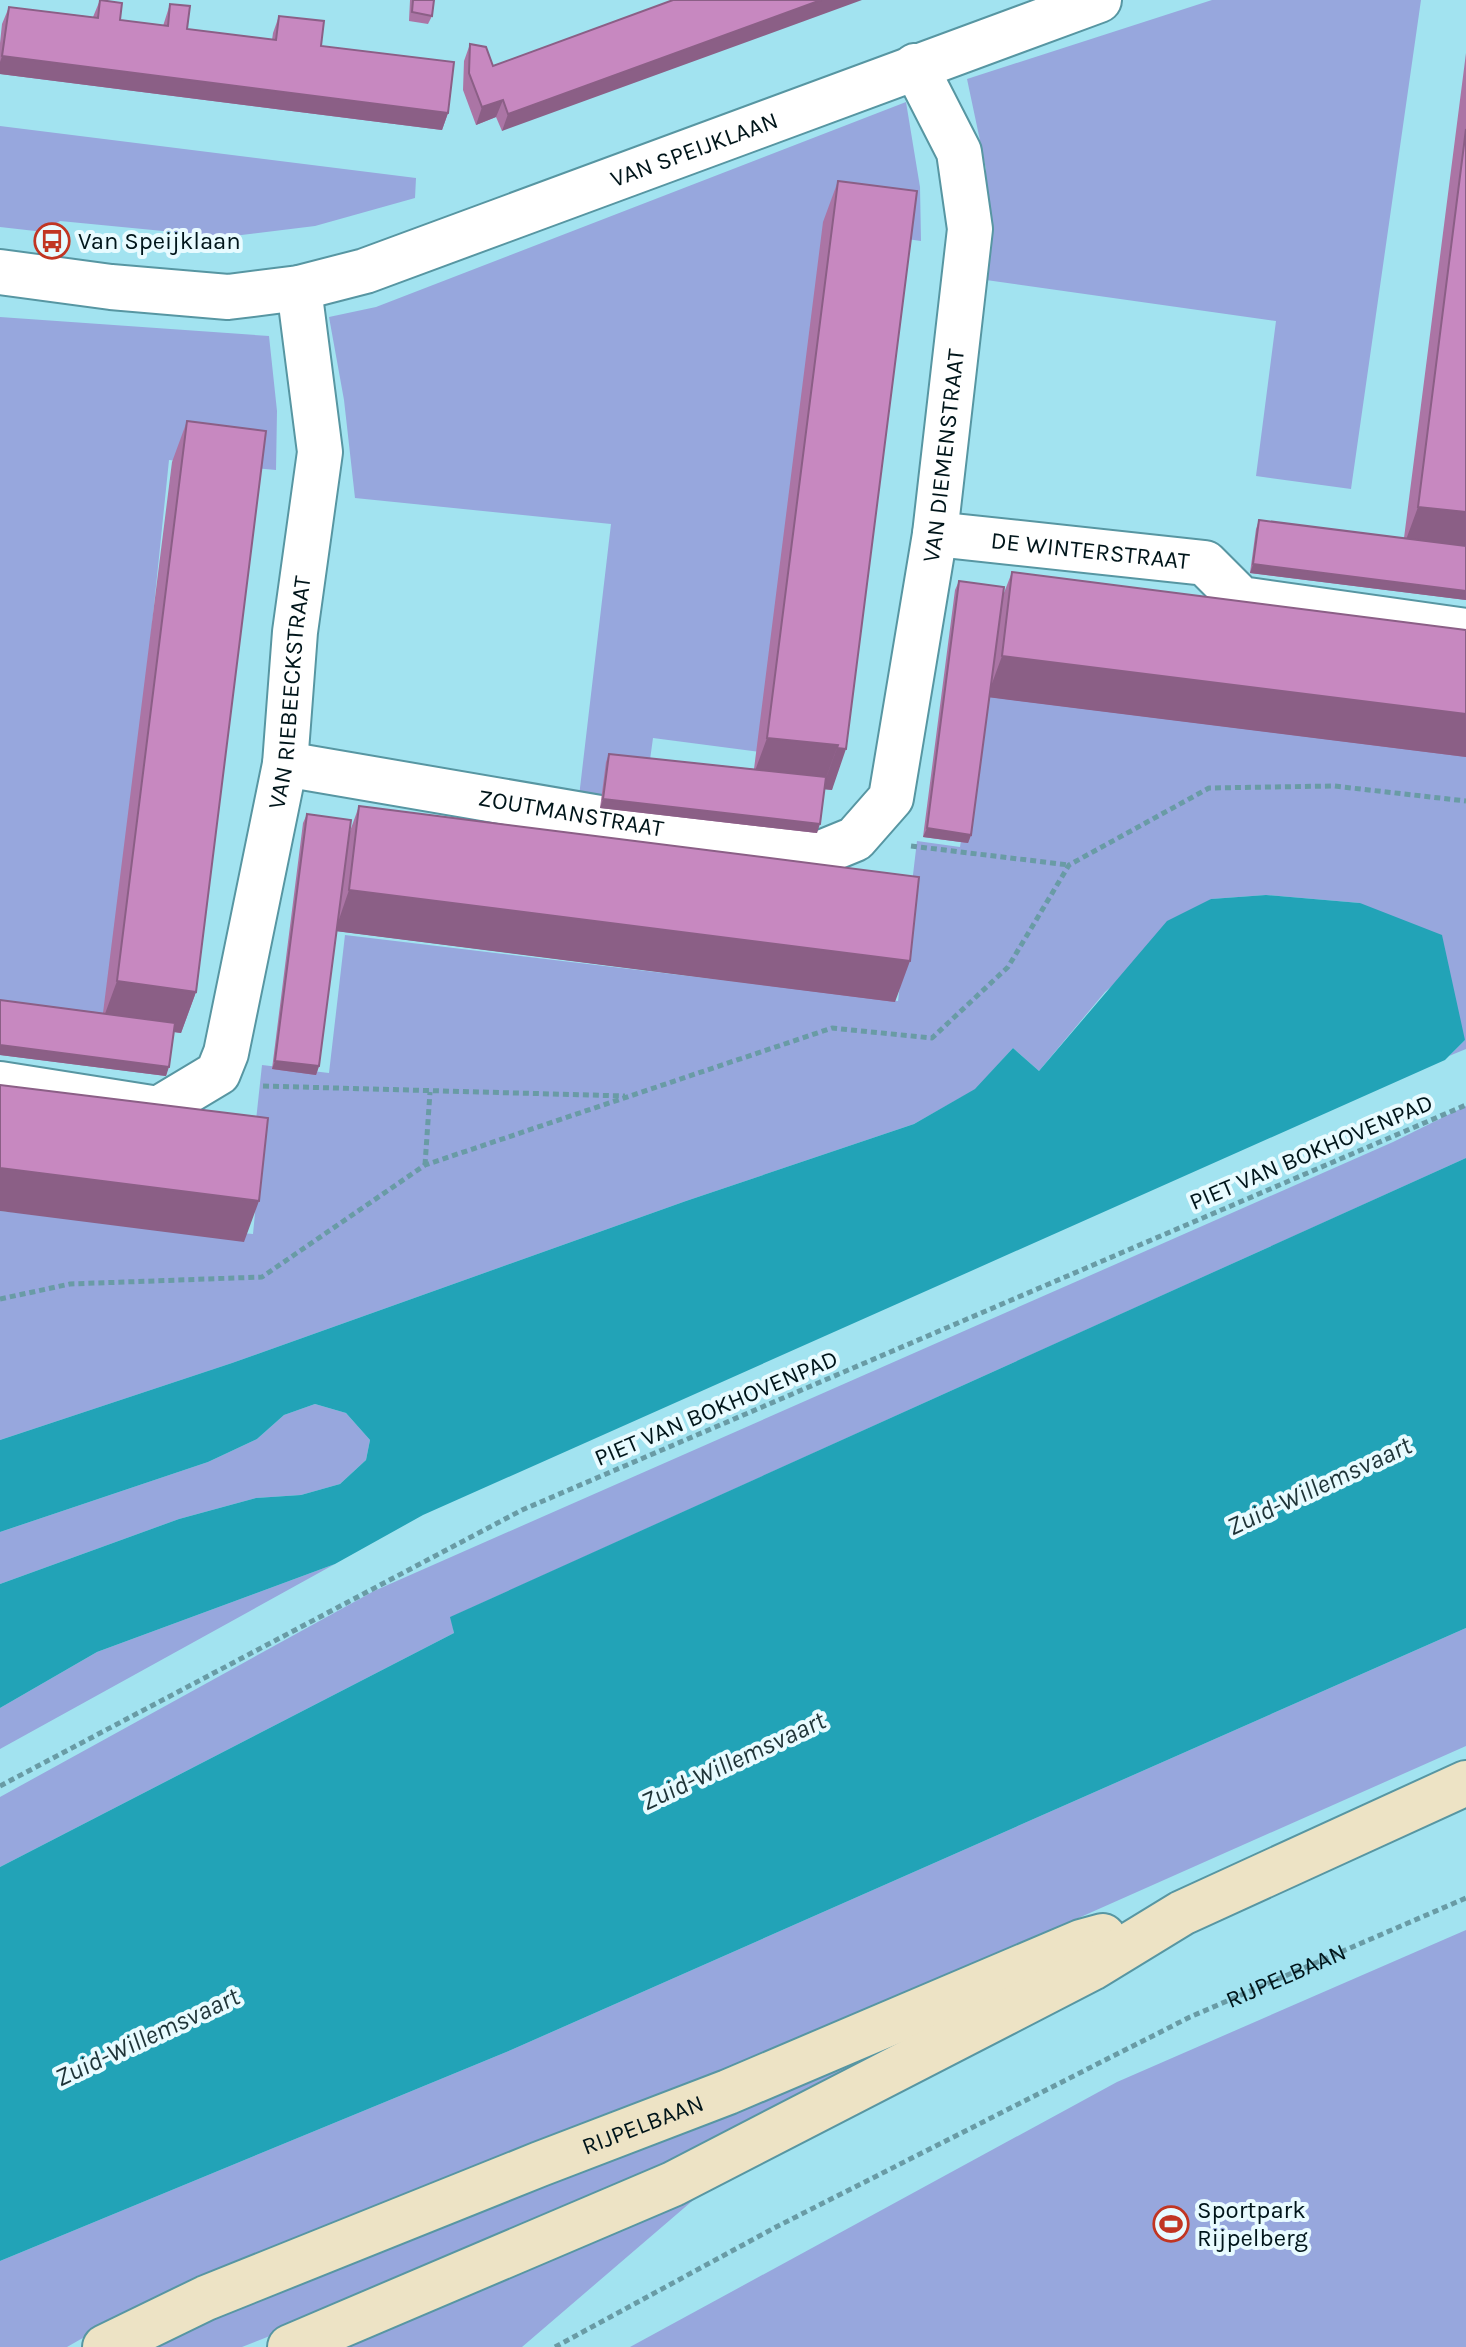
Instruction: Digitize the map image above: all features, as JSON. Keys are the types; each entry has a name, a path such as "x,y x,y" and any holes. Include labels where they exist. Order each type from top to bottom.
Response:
{"main road":[{"name":"RIJPELBAAN","path":"290,2347 673,2184 1092,1968 1182,1913 1466,1783"},
{"name":"RIJPELBAAN","path":"105,2347 206,2298 728,2092 1081,1942 1182,1913"}],"street":[{"name":"VAN SPEIJKLAAN","path":"0,272 111,287 228,297 299,288 365,271 1099,0"},
{"name":"VAN DIEMENSTRAAT","path":"855,839 891,798 935,534 970,229 959,152 915,66"},
{"name":"VAN RIEBEECKSTRAAT","path":"0,1084 158,1109 218,1073 226,1053 285,764 295,632 320,452 299,288"},
{"name":"DE WINTERSTRAAT","path":"935,534 1205,563 1241,599 1466,631"},
{"name":"ZOUTMANSTRAAT","path":"285,764 816,855 855,839"}],"path":[{"path":"0,1299 70,1284 262,1277 425,1165 832,1028 932,1038 1008,967 1069,865 1209,788 1334,786 1466,801"},
{"path":"855,839 1069,865"},
{"path":"200,1084 630,1096"},
{"path":"425,1165 430,1092"},
{"name":"PIET VAN BOKHOVENPAD","path":"0,1786 522,1510 1466,1105"},
{"name":"RIJPELBAAN","path":"555,2347 776,2227 1190,2017 1466,1898"}],"shaded area":[{"path":"1212,0 1421,0 1351,489 1256,476 1276,321 979,279 986,219 986,169 967,79"},
{"path":"906,102 920,187 921,241 836,229 768,753 653,738 643,811 578,805 611,524 355,498 344,400 329,317 376,307"},
{"path":"0,126 416,178 415,198 315,226 225,237 60,221 44,232 0,227"},
{"path":"0,317 269,336 277,411 276,470 169,460 112,1014 0,1003"},
{"path":"986,681 1466,741 1466,1049 1449,1056 1465,1040 1360,903 1266,895 1211,899 1105,992 1039,1071 1013,1048 976,1089 914,1124 686,1201 232,1363 0,1440 0,1211 253,1234 261,1150 253,1148 262,1065 329,1073 345,935 898,1001 917,841 960,847"},
{"path":"1466,1106 1466,1158 451,1617 454,1633 0,1867 0,1797 374,1591 1393,1142"},
{"path":"315,1404 346,1413 370,1440 366,1460 340,1484 301,1495 256,1498 179,1519 0,1584 0,1532 208,1462 257,1439 284,1415"},
{"path":"335,1564 0,1749 0,1708 97,1652"},
{"path":"1466,1628 1466,1746 738,2069 88,2335 67,2347 0,2347 0,2261 511,2050"},
{"name":"Sportpark Rijpelberg","path":"1466,1930 1466,2347 630,2347 1117,2082"},
{"path":"938,2020 941,2029 689,2159 280,2332 242,2347 131,2347"},
{"path":"733,2166 522,2347 325,2347"}],"water":[{"path":"1266,895 1360,903 1442,935 1465,1040 1445,1060 423,1515 335,1564 97,1652 0,1708 0,1584 179,1519 256,1498 301,1495 340,1484 366,1460 370,1440 346,1413 315,1404 284,1415 257,1439 208,1462 0,1532 0,1440 232,1363 686,1201 914,1124 975,1089 1013,1048 1039,1071 1167,921 1211,899"},
{"name":"Zuid-Willemsvaart","path":"1466,1158 1466,1628 511,2050 0,2261 0,1867 454,1633 450,1617"}],"building":[{"path":"100,0 122,3 120,20 168,26 170,4 190,6 187,29 276,40 279,16 324,21 321,46 454,62 448,113 2,56 9,7 98,18"},
{"path":"413,0 434,0 432,16 412,12"},
{"path":"673,0 821,0 508,114 503,100 482,107 469,73 470,44 486,47 493,66"},
{"path":"1466,129 1466,512 1418,507"},
{"path":"838,181 917,191 846,749 837,748 838,745 767,738"},
{"path":"187,421 266,431 196,992 117,981"},
{"path":"1259,520 1466,546 1466,591 1253,564"},
{"path":"1012,572 1466,630 1466,714 1002,656"},
{"path":"959,581 1004,587 971,835 927,828"},
{"path":"609,754 826,777 820,824 603,799"},
{"path":"359,806 919,877 910,961 349,890"},
{"path":"307,814 351,820 319,1066 275,1061"},
{"path":"0,1000 175,1023 169,1067 0,1045"},
{"path":"0,1085 268,1118 259,1201 0,1168"}],"place":[{"name":"Van Speijklaan","path":"52,241"},
{"name":"Sportpark Rijpelberg","path":"1171,2224"}]}
